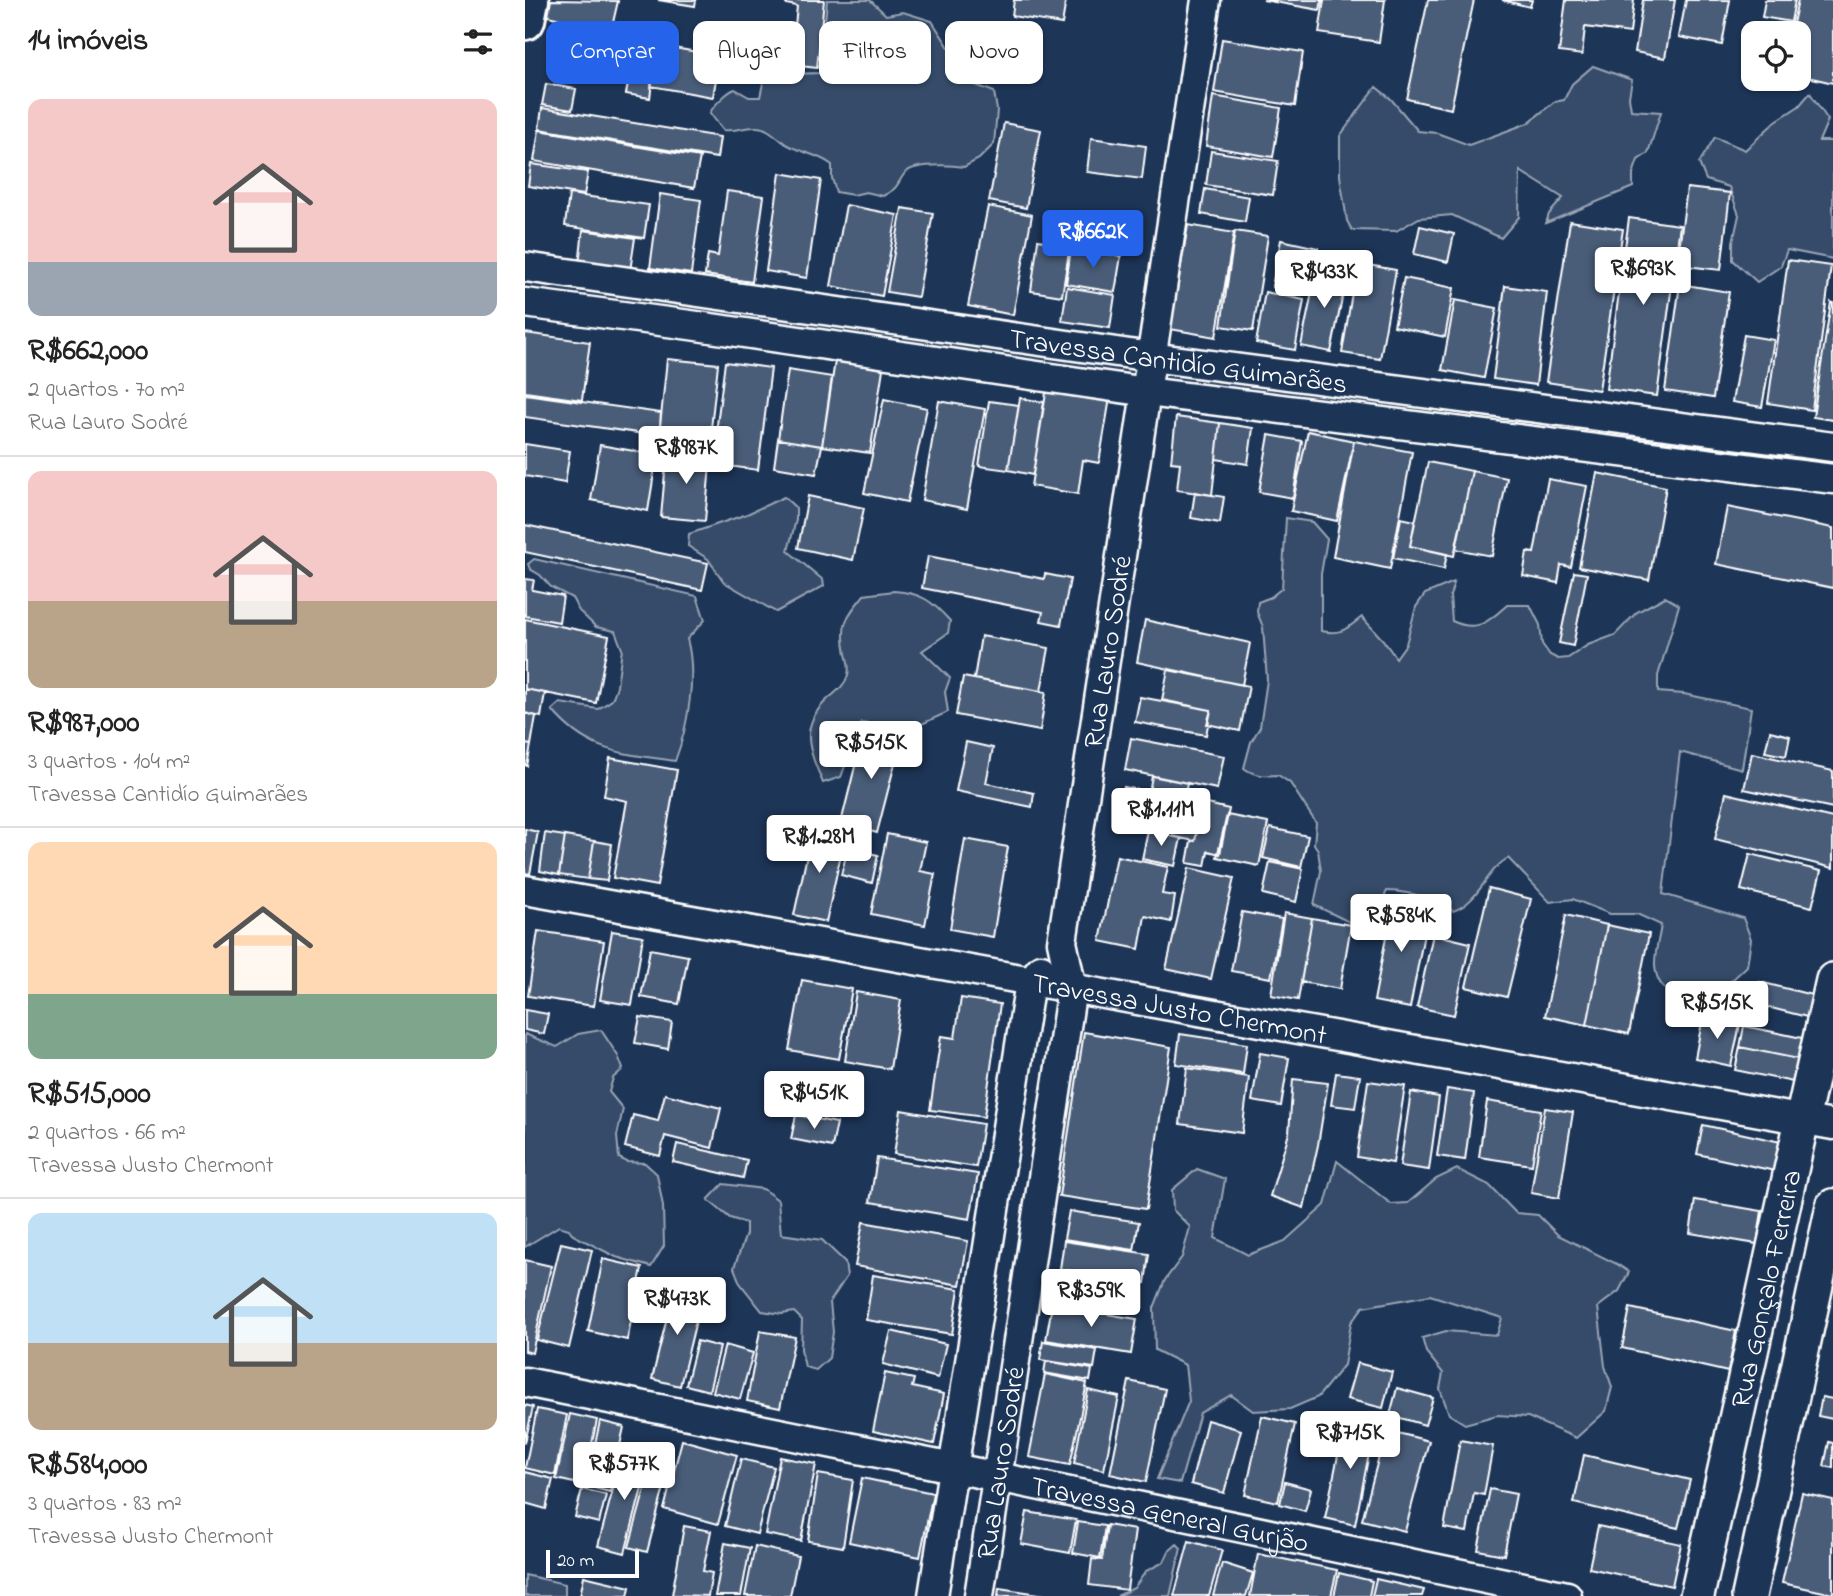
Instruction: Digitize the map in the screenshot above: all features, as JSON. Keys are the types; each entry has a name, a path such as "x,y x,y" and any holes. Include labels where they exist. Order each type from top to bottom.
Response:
{"main road":[{"path":"525,20 529,0"}],"street":[{"name":"Rua Lauro Sodré","path":"979,1596 1072,988 1062,942 1206,0"},
{"name":"Travessa Cantidío Guimarães","path":"525,267 1151,358 1833,447"},
{"path":"690,325 697,292"},
{"name":"Travessa Cantidío Guimarães","path":"525,303 1147,392 1833,479"},
{"name":"Travessa Justo Chermont","path":"525,890 1818,1121"},
{"path":"1030,982 1062,942"},
{"name":"Rua Gonçalo Ferreira","path":"1697,1596 1818,1121 1833,979"},
{"name":"Rua Lauro Sodré","path":"933,1596 1030,982"},
{"name":"Rua Gonçalo Ferreira","path":"1749,1596 1833,1206"},
{"name":"Travessa General Gurjão","path":"525,1382 1567,1596"}],"shaded area":[{"path":"827,0 870,0 886,15 903,12 932,21 945,41 945,84 973,84 994,92 997,110 994,144 979,159 964,167 942,165 916,168 905,173 895,188 883,196 866,192 853,195 836,192 832,165 786,144 761,127 723,130 710,113 735,89 749,97 760,97 763,84 805,84 805,74 819,73 819,84 931,84 931,21 825,21"},
{"path":"1593,66 1632,80 1629,97 1631,110 1661,112 1648,153 1638,160 1633,174 1633,187 1546,223 1549,214 1563,198 1520,171 1519,217 1501,238 1452,215 1419,218 1396,231 1352,230 1347,221 1340,176 1340,136 1376,87 1391,99 1418,131 1437,133 1469,145 1528,123 1554,102 1564,100 1572,84"},
{"path":"1810,93 1828,120 1819,141 1833,139 1833,259 1787,250 1781,266 1757,282 1733,260 1733,242 1739,215 1729,187 1706,180 1699,163 1715,137 1745,150 1776,121 1799,106"},
{"path":"784,497 796,508 796,520 788,551 823,580 824,586 776,612 724,582 708,559 688,546 689,534 747,514"},
{"path":"1286,518 1312,522 1327,539 1321,574 1321,631 1343,630 1362,617 1396,658 1406,644 1416,607 1425,594 1454,582 1450,596 1452,621 1469,626 1483,624 1507,605 1530,605 1540,625 1542,644 1550,655 1558,659 1568,658 1588,645 1615,635 1637,612 1665,597 1679,605 1658,676 1658,692 1684,694 1751,708 1742,769 1680,752 1663,894 1743,918 1751,939 1747,966 1716,993 1684,988 1665,989 1655,967 1661,925 1637,914 1610,914 1573,899 1550,902 1508,858 1493,870 1470,901 1453,911 1421,896 1387,891 1369,928 1363,932 1360,927 1314,905 1321,871 1318,850 1314,844 1316,823 1290,783 1278,775 1260,775 1244,768 1251,742 1260,727 1267,680 1263,627 1257,612 1258,602 1271,597 1282,588"},
{"path":"534,559 697,596 705,620 687,639 691,668 690,701 675,761 623,753 593,743 566,724 552,710 560,703 598,709 612,700 617,686 622,649 615,631 596,627 579,611 572,598 551,587 530,569 528,564"},
{"path":"894,591 926,599 950,621 948,633 922,651 950,678 945,692 948,712 913,728 861,723 841,777 823,783 811,749 810,729 819,709 847,679 849,664 844,644 846,622 864,595"},
{"path":"601,1030 623,1069 613,1078 609,1092 623,1109 617,1136 619,1158 627,1162 645,1163 657,1174 663,1206 664,1246 651,1267 616,1257 573,1235 569,1229 559,1226 525,1247 525,1034 557,1047 578,1034"},
{"path":"1337,1161 1391,1204 1408,1203 1436,1179 1457,1169 1489,1185 1516,1213 1538,1215 1558,1235 1629,1272 1619,1291 1598,1307 1605,1366 1612,1387 1606,1411 1576,1438 1528,1417 1497,1415 1465,1424 1449,1414 1440,1389 1443,1373 1426,1352 1422,1338 1446,1331 1497,1335 1502,1318 1430,1295 1363,1307 1351,1323 1344,1365 1318,1397 1290,1409 1253,1411 1231,1395 1200,1413 1180,1483 1157,1479 1189,1401 1185,1365 1155,1350 1154,1308 1165,1280 1182,1257 1190,1227 1173,1210 1172,1190 1197,1169 1225,1179 1215,1238 1248,1255 1285,1241 1325,1205"},
{"path":"723,1184 763,1189 778,1200 781,1234 822,1240 845,1262 847,1276 830,1302 833,1332 829,1358 816,1370 805,1367 801,1349 802,1320 794,1312 782,1314 762,1311 740,1283 734,1268 746,1234 746,1223 730,1218 708,1200"},
{"path":"1177,1544 1181,1548 1170,1596 1117,1596 1134,1588 1146,1571 1164,1562 1169,1551"},
{"path":"525,1575 565,1584 565,1596 525,1596"}],"building":[{"path":"551,0 618,1 613,21 569,21 548,16"},
{"path":"658,0 696,0 695,6"},
{"path":"787,0 824,0 822,21 819,21 817,68 805,67 805,21 795,21 797,6 786,4"},
{"path":"1014,0 1066,0 1062,24 1012,16"},
{"path":"1263,0 1322,0 1320,10"},
{"path":"1324,0 1385,0 1379,42 1319,33"},
{"path":"1428,0 1474,0 1451,109 1407,99"},
{"path":"1502,0 1532,0 1530,7"},
{"path":"1566,0 1634,0 1630,33 1585,27 1582,55 1559,52"},
{"path":"1643,0 1675,0 1665,58 1635,52"},
{"path":"1686,0 1730,0 1722,45 1679,37"},
{"path":"1765,0 1795,0 1791,21 1762,17"},
{"path":"1798,0 1833,0 1833,83 1811,78 1811,21 1794,21"},
{"path":"1222,39 1303,52 1295,106 1214,92"},
{"path":"679,49 693,51 693,84 715,84 713,97 651,86 679,84"},
{"path":"546,84 576,89 572,110 542,105"},
{"path":"628,84 652,84 650,98 626,94"},
{"path":"1213,96 1281,108 1273,157 1206,146"},
{"path":"542,108 720,137 717,158 539,129"},
{"path":"1004,123 1041,130 1026,208 989,201"},
{"path":"539,130 700,157 694,188 534,161"},
{"path":"1091,138 1146,146 1142,179 1087,172"},
{"path":"1211,151 1278,161 1273,195 1206,185"},
{"path":"531,164 588,172 584,195 528,186"},
{"path":"780,173 821,180 807,278 766,271"},
{"path":"1687,188 1730,193 1721,270 1677,265"},
{"path":"1205,189 1249,197 1245,222 1201,214"},
{"path":"727,191 764,196 752,282 705,275 708,254 718,256"},
{"path":"569,194 649,205 644,238 565,226"},
{"path":"660,194 701,200 691,274 650,268"},
{"path":"846,205 897,215 882,296 831,286"},
{"path":"988,206 1032,215 1013,315 968,306"},
{"path":"902,208 933,213 918,297 887,292"},
{"path":"1629,218 1680,225 1657,396 1606,389"},
{"path":"1108,220 1135,224 1132,250 1104,246"},
{"path":"1570,221 1623,229 1599,390 1546,382"},
{"path":"1188,225 1234,233 1216,337 1170,329"},
{"path":"1420,226 1454,234 1448,262 1414,254"},
{"path":"583,230 635,238 630,271 579,264"},
{"path":"1235,231 1268,236 1253,331 1221,326"},
{"path":"1038,240 1070,245 1062,296 1031,291"},
{"path":"1281,240 1318,248 1310,294 1272,287"},
{"path":"1071,248 1121,256 1115,292 1066,284"},
{"path":"1788,260 1831,266 1812,410 1768,403"},
{"path":"1357,263 1396,270 1380,359 1342,353"},
{"path":"1317,268 1347,275 1331,352 1301,346"},
{"path":"1404,278 1454,288 1445,337 1394,326"},
{"path":"1680,284 1729,292 1713,398 1665,391"},
{"path":"1505,286 1547,292 1536,385 1493,379"},
{"path":"1067,287 1115,295 1110,328 1062,321"},
{"path":"1265,292 1304,300 1295,350 1256,343"},
{"path":"1455,300 1497,308 1484,378 1442,370"},
{"path":"1831,302 1833,303 1833,420 1813,417"},
{"path":"525,333 590,342 582,400 525,392"},
{"path":"1744,335 1774,340 1762,407 1732,402"},
{"path":"667,359 718,364 710,438 701,437 700,451 658,446"},
{"path":"835,361 883,369 870,453 822,446"},
{"path":"725,362 771,368 758,470 712,464"},
{"path":"788,370 832,377 822,446 778,439"},
{"path":"1047,387 1110,398 1099,463 1083,460 1078,494 1031,486"},
{"path":"525,394 661,413 659,436 525,417"},
{"path":"1020,398 1044,402 1033,475 1008,470"},
{"path":"884,399 927,408 907,502 864,493"},
{"path":"939,401 985,409 967,509 922,500"},
{"path":"989,401 1019,405 1008,470 979,466"},
{"path":"1176,417 1220,423 1212,495 1177,490 1180,463 1171,462"},
{"path":"1220,423 1253,428 1248,464 1216,459"},
{"path":"1308,431 1354,441 1337,521 1291,511"},
{"path":"1269,435 1302,441 1293,498 1259,492"},
{"path":"778,439 822,446 816,474 774,467"},
{"path":"1354,441 1412,452 1390,569 1333,557"},
{"path":"525,444 570,451 565,483 525,476"},
{"path":"600,445 657,455 648,511 591,500"},
{"path":"667,450 711,454 705,521 661,517"},
{"path":"1428,462 1472,471 1454,556 1410,546"},
{"path":"1472,471 1507,478 1492,556 1456,549"},
{"path":"1597,473 1666,487 1649,580 1579,567"},
{"path":"1548,479 1587,486 1571,567 1561,565 1558,583 1523,576 1527,552 1534,553"},
{"path":"1195,492 1224,497 1220,523 1191,518"},
{"path":"808,496 864,508 853,560 798,548"},
{"path":"1727,507 1833,528 1833,588 1716,564"},
{"path":"1401,518 1415,521 1410,546 1447,554 1444,569 1393,558"},
{"path":"525,525 708,563 702,590 525,552"},
{"path":"928,556 1044,579 1045,574 1070,579 1061,625 1041,621 1043,612 922,588"},
{"path":"1574,572 1587,574 1573,646 1559,643"},
{"path":"525,579 534,580 532,590 563,596 559,622 525,616"},
{"path":"525,619 609,636 596,703 525,689"},
{"path":"1145,620 1250,643 1242,685 1137,662"},
{"path":"981,636 1049,648 1041,691 974,679"},
{"path":"1168,670 1249,686 1240,731 1207,724 1211,710 1162,700"},
{"path":"963,677 1046,692 1040,731 956,715"},
{"path":"525,689 545,693 541,717 525,713"},
{"path":"1140,697 1211,710 1206,735 1135,722"},
{"path":"525,713 536,716 531,745 525,744"},
{"path":"864,730 901,740 877,833 841,823"},
{"path":"1770,731 1790,736 1786,756 1765,752"},
{"path":"1131,738 1224,756 1217,789 1125,770"},
{"path":"966,742 993,748 986,783 1034,793 1032,807 956,791"},
{"path":"525,744 531,745 527,766 525,765"},
{"path":"1752,753 1833,771 1833,808 1744,789"},
{"path":"610,758 677,770 657,886 613,878 627,801 604,796"},
{"path":"1152,776 1187,783 1184,799 1149,792"},
{"path":"1124,787 1203,803 1195,841 1116,825"},
{"path":"1726,793 1833,818 1833,868 1715,839"},
{"path":"1203,803 1229,809 1220,854 1208,851 1205,866 1187,863"},
{"path":"1227,815 1268,823 1259,866 1217,857"},
{"path":"813,828 845,836 826,922 794,915"},
{"path":"1270,828 1308,836 1301,867 1263,858"},
{"path":"525,829 538,832 530,874 525,873"},
{"path":"1148,831 1181,838 1175,866 1142,859"},
{"path":"545,833 565,836 559,875 540,871"},
{"path":"887,834 926,842 920,871 935,874 925,925 871,914"},
{"path":"565,836 594,841 588,879 559,875"},
{"path":"965,839 1008,847 993,937 950,929"},
{"path":"594,841 612,844 607,881 588,879"},
{"path":"848,848 878,855 872,883 841,875"},
{"path":"1750,854 1821,871 1812,907 1741,890"},
{"path":"1117,856 1168,867 1162,894 1175,896 1171,922 1145,916 1139,949 1100,941"},
{"path":"1270,862 1303,869 1296,902 1263,894"},
{"path":"1189,868 1234,878 1211,979 1166,969"},
{"path":"1489,888 1531,899 1507,997 1466,987"},
{"path":"1393,900 1429,907 1410,1008 1374,1001"},
{"path":"1242,912 1282,919 1271,978 1231,971"},
{"path":"1284,913 1312,918 1298,1000 1271,995"},
{"path":"1566,915 1607,925 1587,1025 1545,1016"},
{"path":"1312,918 1351,925 1340,989 1301,982"},
{"path":"1607,925 1649,934 1629,1034 1587,1025"},
{"path":"538,931 604,941 594,1006 528,996"},
{"path":"612,931 643,936 632,1005 600,1000"},
{"path":"1433,934 1470,943 1454,1015 1417,1007"},
{"path":"650,949 688,956 679,1004 641,997"},
{"path":"802,980 852,989 839,1059 789,1050"},
{"path":"1760,982 1812,995 1807,1017 1755,1004"},
{"path":"856,992 901,1000 890,1069 845,1061"},
{"path":"961,998 1000,1004 984,1117 930,1110 941,1036 955,1038"},
{"path":"525,1010 548,1014 544,1034 525,1030"},
{"path":"640,1017 672,1022 668,1049 635,1043"},
{"path":"1703,1017 1740,1025 1731,1066 1695,1058"},
{"path":"1744,1026 1807,1039 1803,1060 1740,1047"},
{"path":"1084,1032 1171,1047 1146,1209 1059,1196"},
{"path":"1180,1034 1247,1044 1243,1074 1176,1064"},
{"path":"1740,1047 1803,1060 1798,1083 1735,1070"},
{"path":"1260,1053 1289,1058 1281,1106 1252,1101"},
{"path":"1187,1068 1249,1077 1242,1133 1180,1124"},
{"path":"1336,1073 1360,1076 1355,1108 1331,1105"},
{"path":"1293,1079 1328,1083 1304,1208 1270,1196 1289,1133"},
{"path":"1368,1081 1405,1086 1393,1163 1357,1157"},
{"path":"1447,1089 1474,1093 1465,1160 1437,1156"},
{"path":"1411,1092 1439,1097 1429,1170 1400,1166"},
{"path":"665,1094 721,1108 712,1148 665,1136 660,1156 625,1147 633,1115 658,1121"},
{"path":"1487,1101 1541,1110 1532,1165 1479,1157"},
{"path":"1545,1108 1573,1112 1559,1198 1531,1193"},
{"path":"901,1110 983,1124 976,1167 894,1154"},
{"path":"796,1115 837,1123 832,1147 791,1139"},
{"path":"1703,1125 1781,1142 1775,1171 1697,1154"},
{"path":"677,1144 747,1160 743,1178 673,1162"},
{"path":"877,1158 978,1174 970,1219 870,1202"},
{"path":"1695,1200 1762,1211 1757,1244 1690,1233"},
{"path":"1069,1211 1139,1222 1134,1250 1064,1239"},
{"path":"863,1222 968,1241 960,1285 855,1266"},
{"path":"1064,1241 1149,1254 1145,1283 1060,1269"},
{"path":"561,1243 592,1250 569,1348 537,1340"},
{"path":"603,1259 642,1268 627,1340 588,1331"},
{"path":"525,1260 551,1266 532,1353 525,1351"},
{"path":"1054,1271 1125,1282 1120,1310 1050,1299"},
{"path":"873,1275 959,1289 952,1334 866,1320"},
{"path":"674,1289 702,1296 680,1386 652,1379"},
{"path":"1052,1305 1137,1319 1131,1354 1046,1340"},
{"path":"1630,1308 1736,1331 1728,1372 1622,1348"},
{"path":"760,1331 795,1337 780,1408 747,1401"},
{"path":"891,1331 946,1344 938,1378 883,1364"},
{"path":"697,1341 720,1347 709,1391 686,1385"},
{"path":"1043,1341 1097,1350 1094,1368 1040,1360"},
{"path":"725,1345 753,1353 740,1399 713,1392"},
{"path":"1046,1361 1092,1369 1090,1381 1044,1373"},
{"path":"1357,1363 1392,1372 1383,1408 1347,1399"},
{"path":"885,1373 914,1379 912,1387 944,1394 934,1444 873,1431"},
{"path":"1045,1374 1087,1383 1070,1465 1029,1457"},
{"path":"1129,1381 1165,1389 1146,1482 1110,1474"},
{"path":"1397,1388 1433,1398 1425,1425 1390,1415"},
{"path":"1088,1390 1119,1397 1104,1470 1074,1463"},
{"path":"1822,1397 1833,1399 1833,1419 1818,1416"},
{"path":"525,1405 533,1407 525,1443"},
{"path":"537,1409 567,1415 555,1475 525,1468"},
{"path":"570,1414 597,1420 583,1485 556,1479"},
{"path":"1262,1416 1295,1424 1278,1502 1245,1495"},
{"path":"1346,1417 1375,1423 1355,1525 1325,1518"},
{"path":"1207,1420 1241,1430 1224,1493 1191,1484"},
{"path":"600,1421 624,1427 610,1492 586,1486"},
{"path":"1386,1430 1429,1441 1405,1531 1362,1520"},
{"path":"682,1440 737,1455 718,1524 664,1509"},
{"path":"1460,1440 1493,1446 1484,1495 1474,1493 1467,1532 1444,1528"},
{"path":"1829,1442 1833,1443 1833,1468 1824,1466"},
{"path":"623,1451 650,1458 625,1553 598,1546"},
{"path":"1584,1455 1690,1480 1678,1528 1574,1503"},
{"path":"780,1457 816,1464 801,1541 765,1534"},
{"path":"741,1459 774,1467 757,1534 725,1526"},
{"path":"653,1460 670,1465 647,1552 629,1547"},
{"path":"525,1472 553,1479 546,1509 525,1503"},
{"path":"818,1474 853,1480 843,1547 808,1541"},
{"path":"862,1478 933,1493 920,1557 849,1542"},
{"path":"1285,1482 1311,1489 1305,1511 1280,1504"},
{"path":"582,1489 606,1495 599,1523 575,1517"},
{"path":"1490,1489 1516,1494 1504,1555 1478,1550"},
{"path":"1802,1493 1833,1500 1833,1594 1782,1583"},
{"path":"1027,1512 1076,1520 1070,1553 1021,1544"},
{"path":"1078,1522 1105,1526 1100,1558 1073,1553"},
{"path":"1107,1525 1135,1530 1127,1590 1089,1585 1092,1559 1102,1560"},
{"path":"684,1526 711,1531 703,1571 712,1573 708,1596 672,1595"},
{"path":"1598,1526 1681,1544 1672,1586 1589,1568"},
{"path":"1189,1541 1222,1550 1209,1596 1174,1596"},
{"path":"725,1543 750,1548 741,1596 715,1596"},
{"path":"755,1546 798,1556 790,1596 745,1596"},
{"path":"1258,1554 1337,1570 1331,1596 1250,1596"},
{"path":"1222,1563 1253,1573 1246,1596 1213,1596"},
{"path":"1339,1573 1372,1581 1369,1596 1334,1596"},
{"path":"584,1576 630,1587 628,1596 580,1596"},
{"path":"1376,1579 1424,1590 1422,1596 1372,1596"},
{"path":"999,1588 1052,1596 998,1596"}]}
